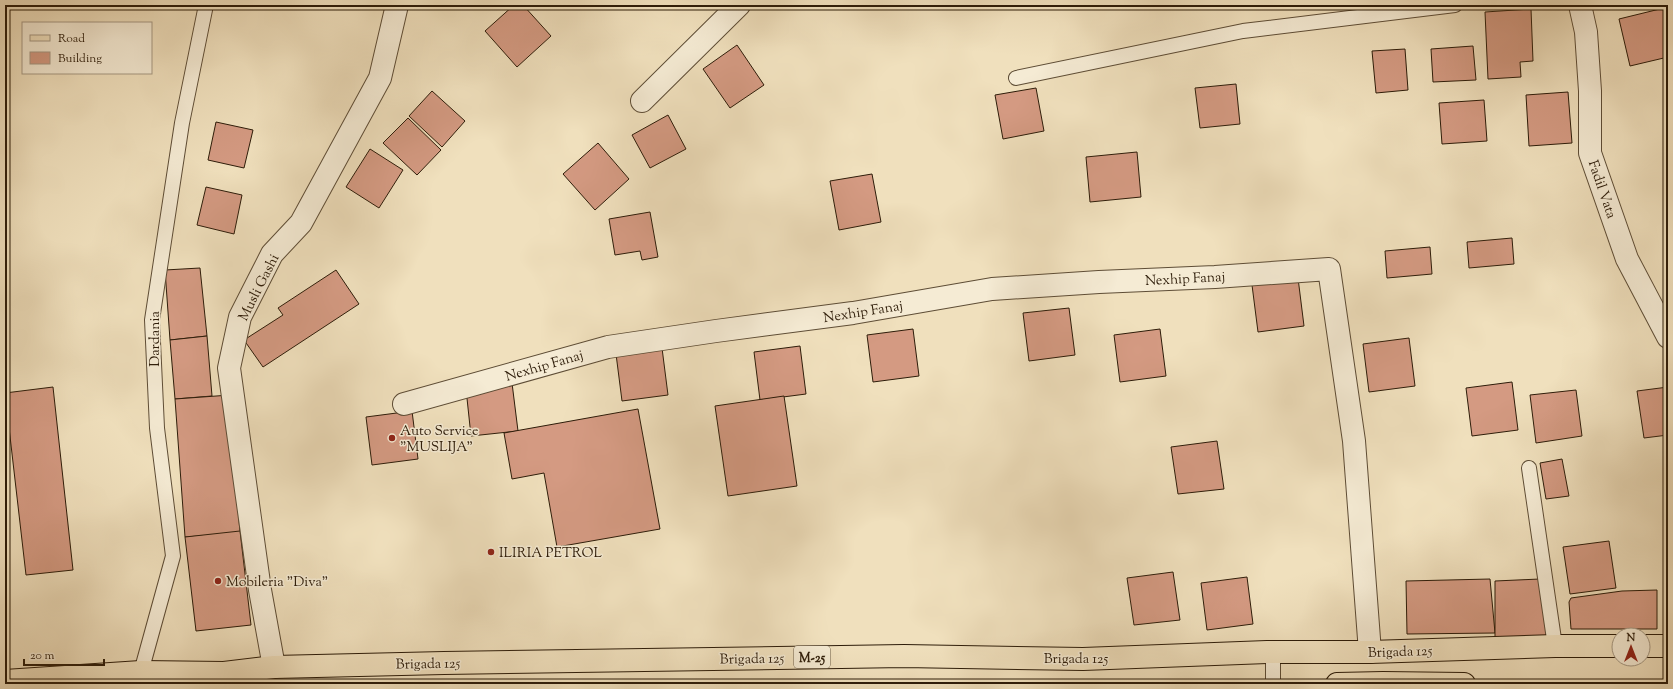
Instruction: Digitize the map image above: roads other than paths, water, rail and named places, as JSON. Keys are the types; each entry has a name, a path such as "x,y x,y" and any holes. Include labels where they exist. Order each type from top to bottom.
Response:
{"main road":[{"name":"Brigada 125","path":"5,681 141,672 224,673 274,668 444,663 904,656 1083,659 1273,652 1370,652 1555,646 1611,646"},
{"path":"1651,646 1668,646"},
{"path":"1337,684 1383,682 1464,684"}],"street":[{"name":"Musli Gashi","path":"274,668 260,590 229,368 240,317 272,254 301,223 380,78 397,5"},
{"path":"642,101 739,5"},
{"name":"Fadil Vata","path":"1580,5 1586,32 1590,91 1590,153 1627,259 1668,337"},
{"name":"Nexhip Fanaj","path":"404,404 608,348 716,331 853,313 992,290 1099,282 1214,277 1329,269 1354,441 1370,652"}],"lane":[{"name":"Dardania","path":"141,672 173,556 157,428 152,320 182,123 206,5"},
{"path":"1016,78 1243,32 1455,5"},
{"path":"1529,468 1555,646"},
{"path":"1273,652 1273,684"}],"place":[{"name":"Auto Service \"MUSLIJA\"","path":"392,438"},
{"name":"ILIRIA PETROL","path":"491,552"},
{"name":"Mobileria \"Diva\"","path":"218,581"}]}
